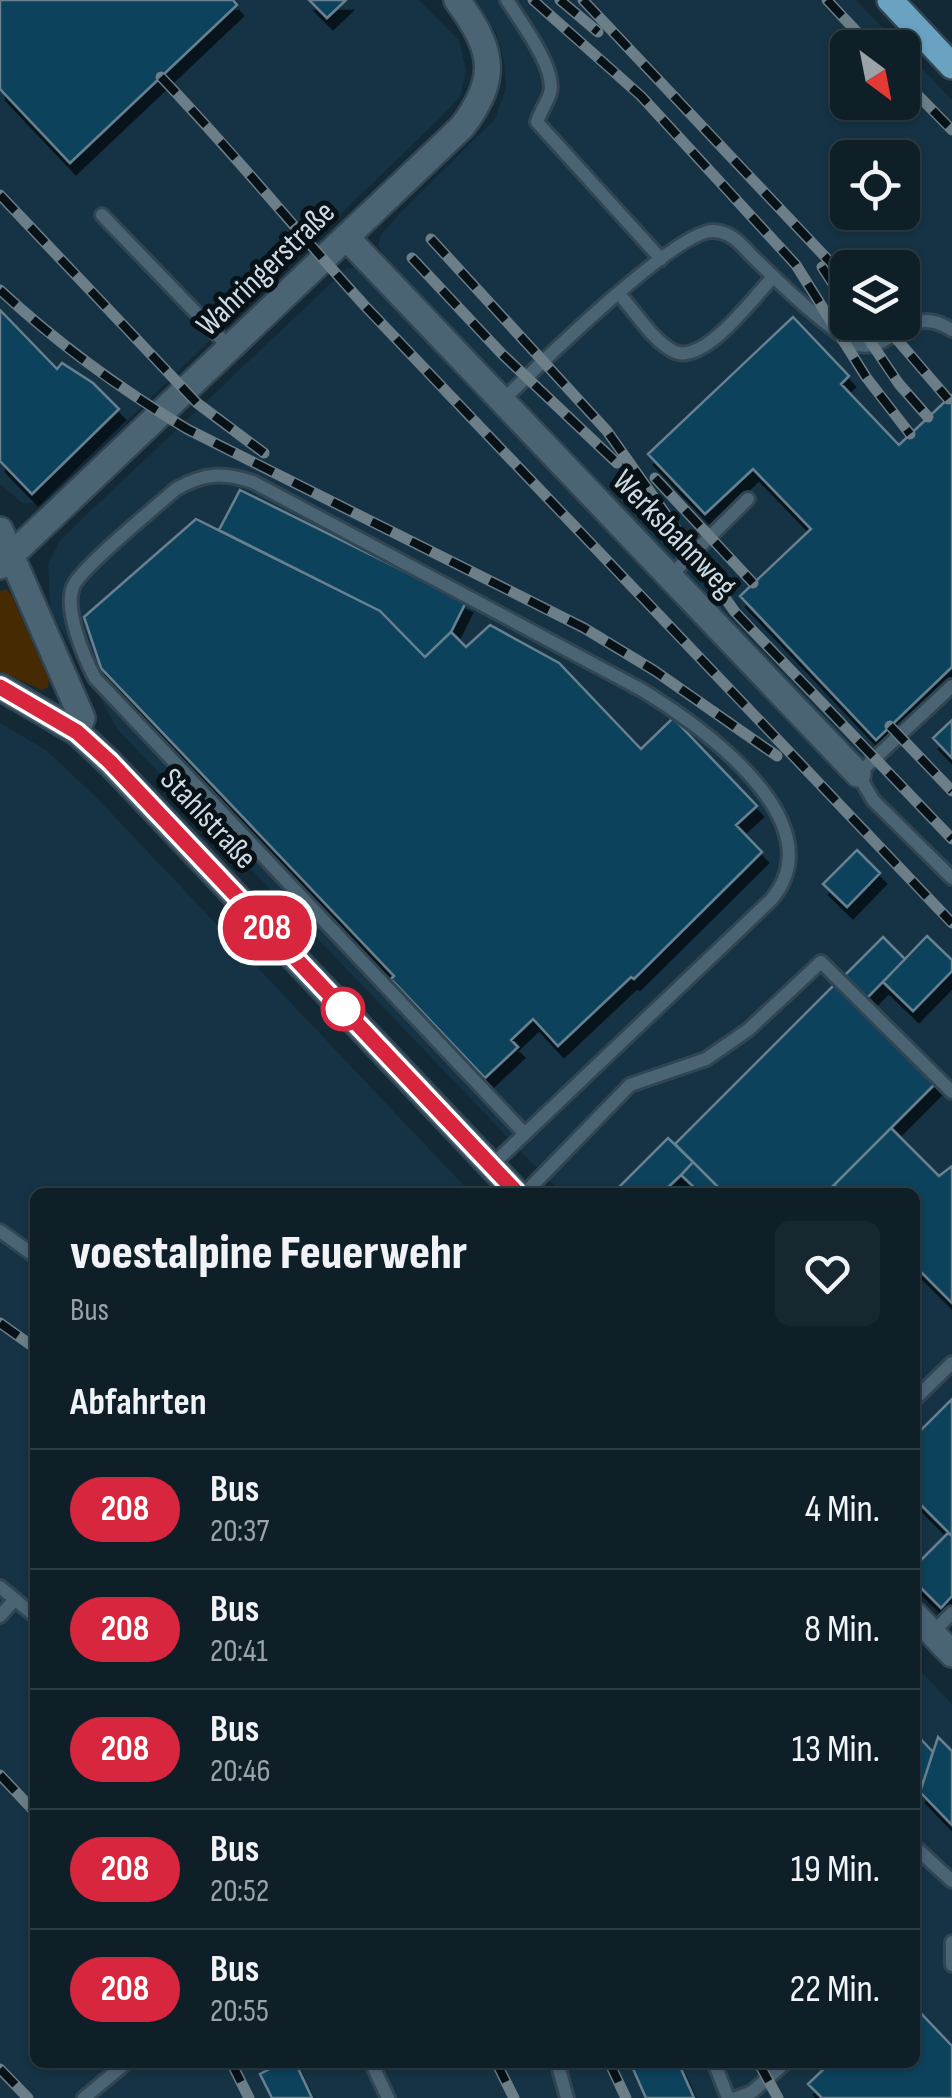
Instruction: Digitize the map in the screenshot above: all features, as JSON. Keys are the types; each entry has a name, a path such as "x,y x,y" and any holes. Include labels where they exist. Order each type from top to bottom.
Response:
{"main road":[{"path":"890,0 952,66"}],"street":[{"name":"Wahringerstraße","path":"6,561 462,127 478,106 490,66 473,22 457,0"},
{"name":"Werksbahnweg","path":"346,237 858,774"},
{"path":"0,530 6,561 82,718 77,732"},
{"name":"Stahlstraße","path":"0,686 77,732 123,776 512,1188"},
{"path":"924,1624 952,1654"}],"lane":[{"path":"507,0 540,53 550,80 550,93 537,122 660,260"},
{"path":"102,215 230,348"},
{"path":"502,400 660,260 687,239 711,230 733,236 791,297 853,344 872,345 924,319 952,330"},
{"path":"619,294 668,349 684,356 711,342 773,277"},
{"path":"491,1166 784,884 789,867 786,841 776,814 762,788 735,758 688,718 642,690 253,482 232,475 196,478 176,489 78,577 70,602 86,661 96,678 524,1134"},
{"path":"670,576 748,500"},
{"path":"858,774 952,686"},
{"name":"Werksbahnweg","path":"858,774 874,800 952,878"},
{"path":"530,1188 630,1085 706,1059 748,1030 821,962 952,1092"},
{"path":"0,1230 30,1252"},
{"path":"920,1395 952,1363"},
{"path":"0,1587 30,1612"},
{"path":"0,1616 15,1600"},
{"path":"924,1624 952,1613"},
{"path":"920,1852 952,1881"},
{"path":"952,1942 952,1964"},
{"path":"84,2098 121,2068"},
{"path":"374,2068 388,2098"},
{"path":"559,2068 567,2098"},
{"path":"716,2068 728,2098"},
{"path":"736,2098 752,2092 779,2068"}],"shaded area":[{"path":"0,0 419,0 459,40 466,70 460,97 440,118 46,499 35,503 22,503 0,484"},
{"path":"476,0 856,0 885,30 830,30 830,120 920,120 920,66 952,100 952,1619 920,1585 920,1188 556,1188 118,730 50,609 48,563 61,539 347,268 356,268 370,276 844,778 848,743 388,263 378,246 381,235 400,213 495,119 506,88 496,33"},
{"path":"6,589 49,680 48,687 42,690 0,671 0,591"},
{"path":"0,723 46,750 98,799 466,1188 30,1188 30,2068 920,2068 920,1670 952,1704 952,2098 0,2098"}],"building":[{"path":"0,0 233,0 237,5 70,163 0,89"},
{"path":"309,0 346,0 327,18"},
{"path":"0,310 57,369 62,363 93,383 119,409 32,494 0,461"},
{"path":"793,317 849,376 841,384 899,445 952,395 952,667 876,740 740,596 811,529 753,469 705,514 648,454"},
{"path":"240,490 466,602 451,632 425,657 380,611 219,530"},
{"path":"196,519 380,611 425,657 451,632 466,647 490,625 559,663 641,749 673,718 757,806 736,825 762,852 634,979 631,977 558,1046 533,1019 511,1040 518,1047 485,1078 391,979 394,976 101,668 84,617"},
{"path":"952,720 952,758 933,738"},
{"path":"857,850 880,873 847,907 823,884"},
{"path":"927,936 952,960 952,971 913,1011 883,982"},
{"path":"883,937 905,959 867,998 844,976"},
{"path":"835,984 935,1084 831,1188 719,1188 675,1144"},
{"path":"891,1128 939,1176 952,1166 952,1303 920,1271 920,1188 834,1185"},
{"path":"668,1138 693,1162 667,1188 618,1188"},
{"path":"693,1162 719,1188 695,1188 681,1175"},
{"path":"952,1399 952,1536 920,1504 920,1431"},
{"path":"948,1533 952,1536 952,1596 941,1608 920,1587 920,1561"},
{"path":"938,1737 952,1751 952,1825 920,1792"},
{"path":"920,1738 933,1752 923,1783 920,1780"},
{"path":"920,2012 952,2046 952,2098 822,2098 808,2084 825,2068 920,2068"},
{"path":"272,2068 298,2068 312,2098 272,2098 260,2074"},
{"path":"633,2068 681,2068 694,2098 646,2098"}],"railway":[{"path":"533,0 641,96 796,265 866,377 910,434"},
{"path":"560,0 598,32"},
{"path":"583,0 830,262"},
{"path":"827,0 855,30"},
{"path":"161,77 365,306 952,923"},
{"path":"920,97 952,130"},
{"path":"0,195 197,403 264,453"},
{"path":"431,239 607,431 735,612 952,839"},
{"path":"412,258 502,354 617,463"},
{"path":"822,267 830,279"},
{"path":"0,290 90,364 187,429 584,628 655,671 777,756"},
{"path":"869,340 899,384 928,417"},
{"path":"897,340 948,399"},
{"path":"655,478 753,583"},
{"path":"890,726 952,791"},
{"path":"0,1323 30,1344"},
{"path":"0,1775 30,1807"},
{"path":"234,2068 249,2098"},
{"path":"499,2068 514,2098"},
{"path":"612,2068 626,2098"},
{"path":"761,2068 778,2098"},
{"path":"0,2069 28,2098"}],"bus line":[{"name":"208","path":"0,687 77,732 110,762 512,1188"}]}
